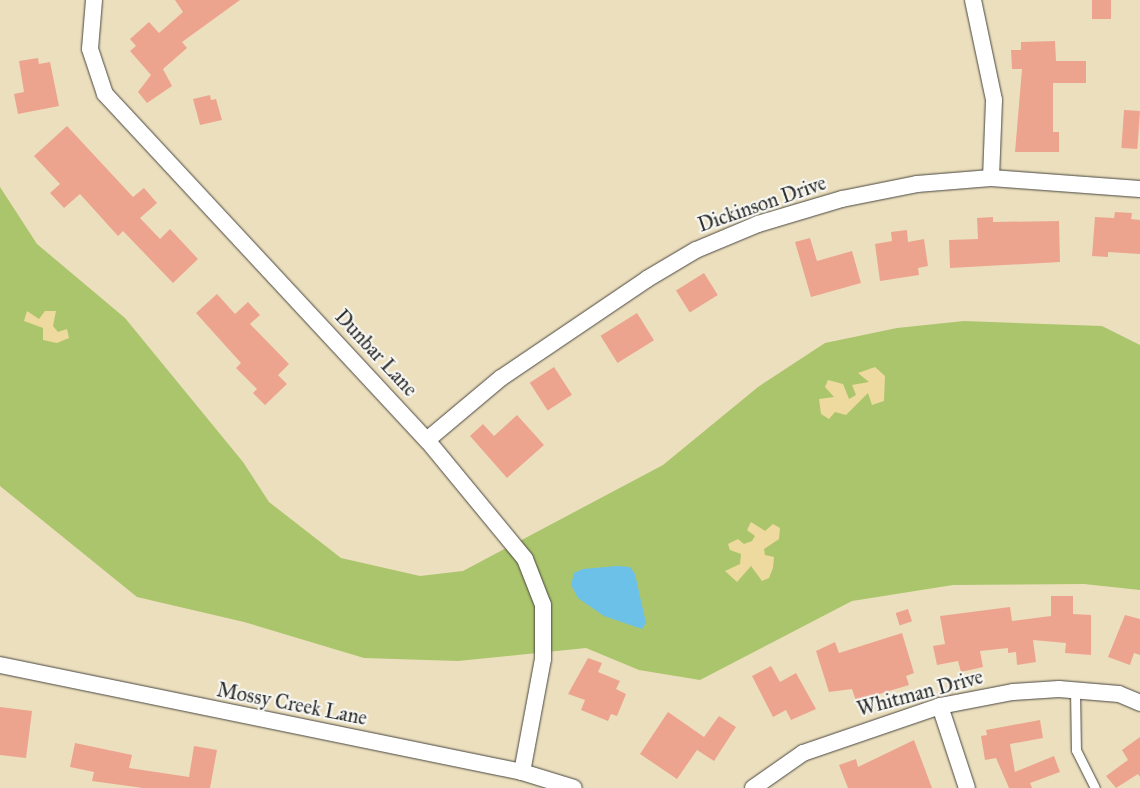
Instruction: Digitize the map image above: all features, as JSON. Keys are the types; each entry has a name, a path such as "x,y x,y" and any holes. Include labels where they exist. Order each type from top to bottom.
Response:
{"street":[{"name":"Dunbar Lane","path":"94,0 90,49 105,94 427,440 513,540 543,605 543,659 522,772"},
{"path":"973,0 994,100 991,178"},
{"name":"Dickinson Drive","path":"427,440 501,378 696,250 758,224 842,199 917,184 991,178 1140,188"},
{"name":"Mossy Creek Lane","path":"0,665 522,772 574,788"},
{"name":"Whitman Drive","path":"753,788 803,753 940,706 1013,692 1075,689 1118,694 1140,702"},
{"path":"940,706 967,788"}],"lane":[{"path":"1075,689 1076,750 1095,788"}],"green space":[{"path":"0,187 37,244 125,318 243,462 269,502 341,558 420,576 463,571 663,465 758,387 825,343 897,328 964,321 1102,326 1140,345 1140,590 1084,584 953,585 852,601 700,680 639,670 586,648 458,661 364,658 244,622 137,597 0,486"}],"sand":[{"path":"27,311 39,319 45,311 56,311 53,326 58,332 67,329 69,338 57,343 43,340 43,328 24,321"},
{"path":"875,367 885,376 884,401 872,405 868,393 846,415 835,412 829,419 821,414 819,399 834,397 825,387 828,380 843,384 849,399 856,395 852,385 869,382 858,373"},
{"path":"751,522 765,531 773,524 780,528 779,539 764,549 765,555 774,557 773,568 769,578 762,581 751,566 737,582 725,571 740,564 741,554 730,550 728,544 738,539 744,544 752,541 755,536 747,530"}],"water":[{"path":"617,566 630,567 635,574 646,623 642,629 604,616 578,598 571,585 574,573 583,569"}],"building":[{"path":"175,0 240,0 182,42 187,48 163,69 172,86 147,103 138,92 151,75 130,51 136,46 130,39 149,22 159,33 183,12"},
{"path":"1092,0 1111,0 1111,19 1092,19"},
{"path":"1055,41 1056,61 1086,61 1086,83 1053,83 1053,132 1059,132 1059,152 1015,152 1022,69 1012,69 1011,50 1021,50 1021,42"},
{"path":"38,58 39,64 50,62 59,106 18,114 14,94 24,92 19,61"},
{"path":"210,95 211,100 216,99 222,120 200,125 193,99"},
{"path":"1124,110 1140,111 1137,149 1121,148"},
{"path":"67,126 133,197 144,188 157,203 140,218 160,239 170,229 198,259 173,283 123,231 118,236 80,194 64,208 50,193 60,184 34,156"},
{"path":"1115,212 1132,213 1131,219 1140,220 1140,254 1108,252 1108,257 1092,256 1095,217 1114,218"},
{"path":"993,217 993,222 1059,221 1060,262 950,268 949,240 978,239 977,218"},
{"path":"907,230 908,242 924,239 928,266 918,268 919,275 880,281 875,244 892,241 891,232"},
{"path":"810,238 817,261 852,251 861,283 811,297 795,242"},
{"path":"704,273 718,295 690,313 676,290"},
{"path":"217,294 235,314 248,302 260,315 250,324 289,364 278,375 287,384 265,405 253,393 257,389 236,368 241,363 196,313"},
{"path":"637,313 654,340 617,363 601,336"},
{"path":"554,367 572,395 548,410 530,383"},
{"path":"517,415 544,445 507,478 470,436 483,424 494,436"},
{"path":"1051,596 1073,596 1073,614 1091,615 1091,655 1065,653 1066,643 1033,640 1036,662 1017,665 1016,652 1008,653 1008,648 980,651 983,667 961,672 958,661 937,665 933,646 945,644 940,616 1010,607 1012,621 1051,616"},
{"path":"908,609 912,621 900,625 896,613"},
{"path":"1125,615 1140,619 1140,655 1134,653 1130,665 1108,657"},
{"path":"902,633 914,673 906,676 909,685 856,701 852,689 829,692 816,651 835,642 839,653"},
{"path":"588,658 602,663 598,672 620,681 616,689 626,694 617,716 611,714 608,721 581,710 585,700 568,694"},
{"path":"771,666 780,682 796,673 816,709 791,720 786,710 773,717 752,676"},
{"path":"0,707 32,711 26,758 0,755"},
{"path":"668,712 704,737 719,716 736,727 714,761 697,750 677,779 640,754"},
{"path":"1040,720 1043,738 1010,744 1015,772 1054,756 1060,772 1030,783 1032,788 1009,788 996,758 985,760 981,736 987,735 986,730"},
{"path":"1140,737 1140,777 1138,774 1116,788 1106,776 1128,760 1122,750"},
{"path":"914,740 932,788 848,788 839,765 856,759 858,767"},
{"path":"75,743 132,755 129,768 189,777 194,746 217,750 210,788 143,788 92,781 94,772 70,767"}]}
